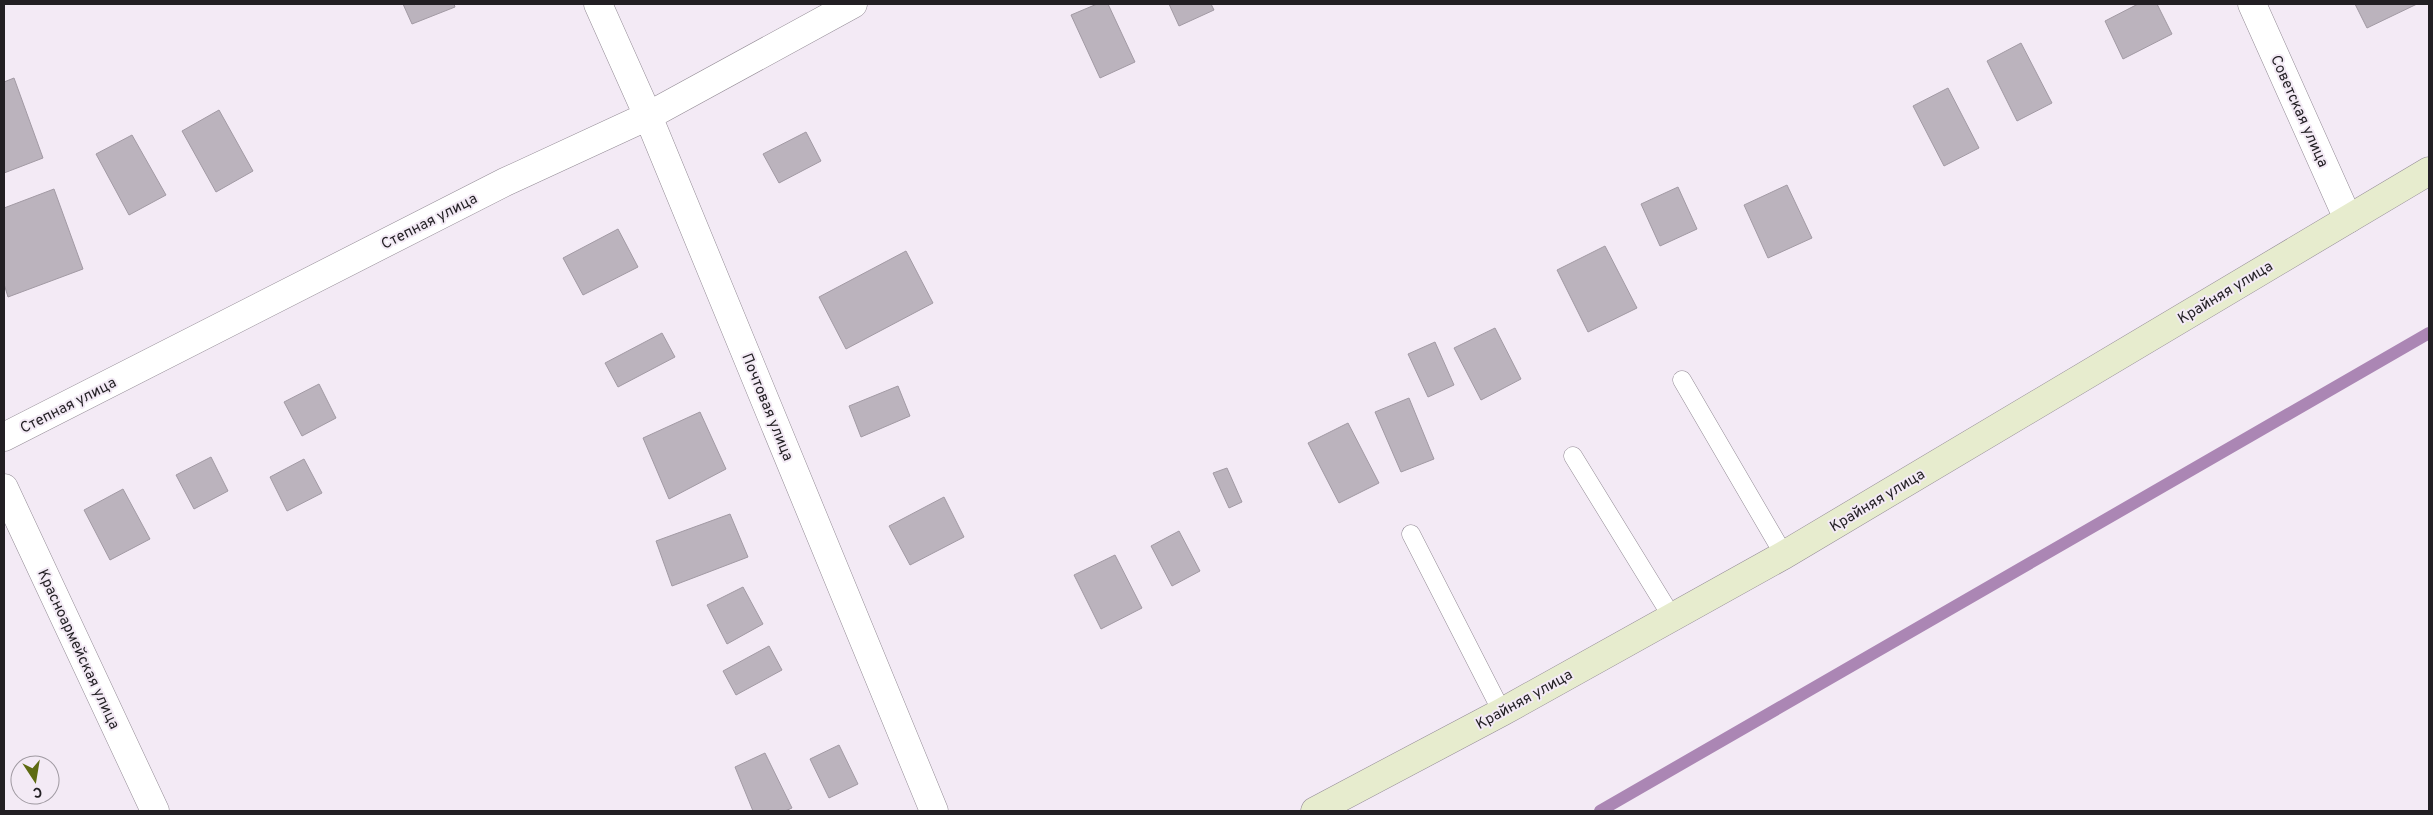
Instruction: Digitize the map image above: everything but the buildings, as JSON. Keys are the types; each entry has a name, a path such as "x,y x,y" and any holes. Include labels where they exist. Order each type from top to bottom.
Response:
{"main road":[{"name":"Крайняя улица","path":"1315,811 1502,712 1784,555 2429,172"}],"street":[{"name":"Почтовая улица","path":"598,4 648,116 934,811"},
{"name":"Степная улица","path":"4,438 505,182 648,116 853,4"},
{"name":"Советская улица","path":"2252,4 2348,219"},
{"name":"Красноармейская улица","path":"4,488 155,811"}],"lane":[{"path":"1682,380 1784,555"},
{"path":"1573,456 1672,617"},
{"path":"1411,534 1502,712"}],"waterway":[{"path":"1600,811 2429,333"}]}
